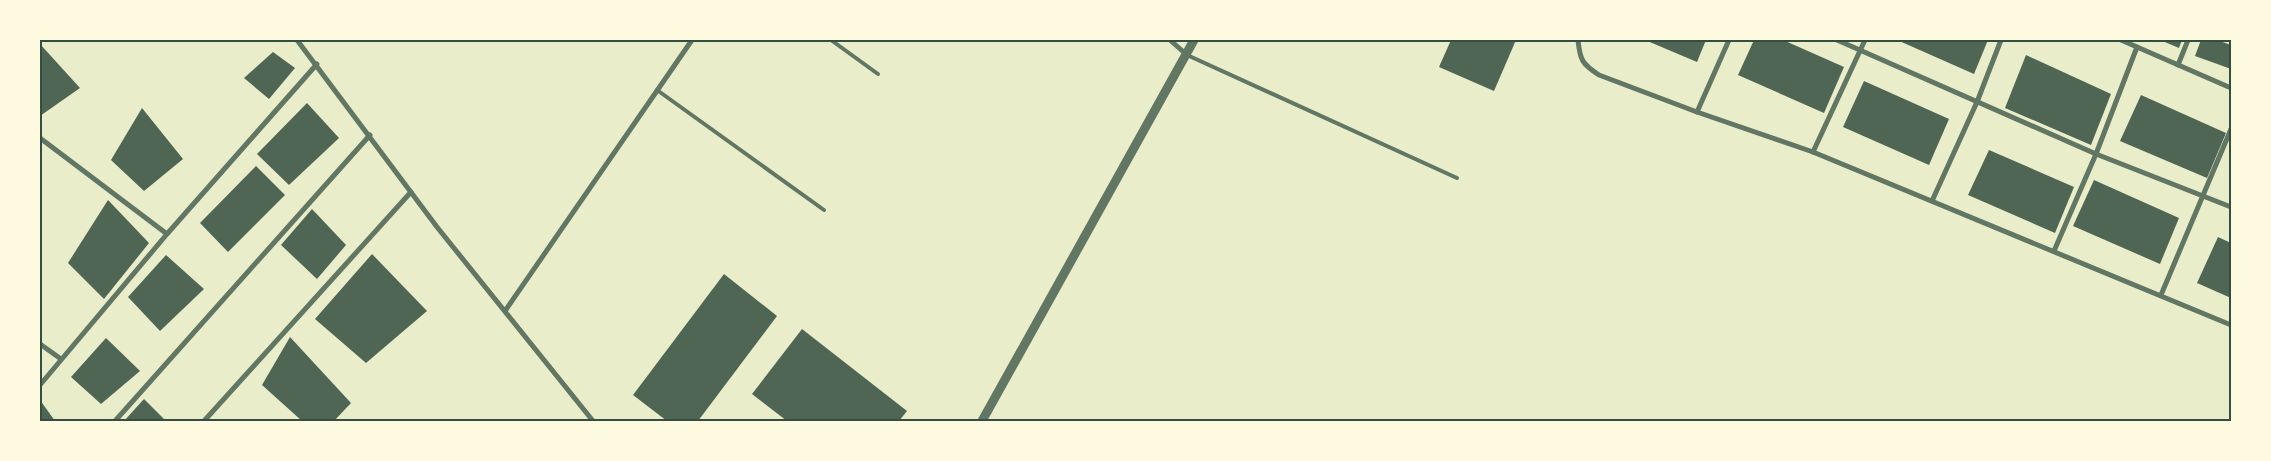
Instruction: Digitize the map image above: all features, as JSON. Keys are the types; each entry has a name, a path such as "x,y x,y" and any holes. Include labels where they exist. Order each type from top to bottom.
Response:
{"street":[{"path":"297,40 412,192 593,421"},
{"path":"505,311 692,40"},
{"path":"1170,40 1187,55"},
{"path":"982,421 1194,40"},
{"path":"1578,40 1580,55 1585,66 1599,75 1696,112 1813,152 2231,325"},
{"path":"1696,112 1729,40"},
{"path":"1837,40 2096,154 2231,207"},
{"path":"1813,152 1865,40"},
{"path":"1932,201 1977,102 2001,40"},
{"path":"2121,40 2231,88"},
{"path":"2178,64 2188,40"},
{"path":"2054,251 2096,154 2136,47"},
{"path":"40,384 317,64"},
{"path":"2161,295 2231,129"},
{"path":"114,421 370,135"},
{"path":"40,138 168,234"},
{"path":"204,421 412,192"},
{"path":"40,344 61,359"}],"lane":[{"path":"831,40 878,74"},
{"path":"1187,55 1457,178"},
{"path":"657,90 824,210"}],"building":[{"path":"1451,40 1516,40 1494,91 1439,67"},
{"path":"1645,40 1706,40 1697,62"},
{"path":"1754,40 1783,40 1844,67 1824,113 1738,75"},
{"path":"1897,40 1988,40 1974,74"},
{"path":"2160,40 2182,40 2179,48"},
{"path":"2201,40 2217,40 2231,45 2231,69 2195,56"},
{"path":"40,44 80,88 40,116"},
{"path":"273,52 295,68 269,99 244,78"},
{"path":"2026,55 2111,94 2091,145 2005,108"},
{"path":"1864,81 1949,119 1929,165 1843,127"},
{"path":"2141,95 2226,133 2207,178 2120,141"},
{"path":"307,103 339,138 289,185 257,154"},
{"path":"142,108 183,159 144,191 111,160"},
{"path":"1989,150 2074,187 2055,233 1968,195"},
{"path":"256,166 285,195 228,252 200,223"},
{"path":"2094,180 2179,218 2160,264 2073,226"},
{"path":"108,200 149,243 104,299 68,263"},
{"path":"312,209 346,245 317,279 281,245"},
{"path":"2218,237 2231,243 2231,298 2197,283"},
{"path":"372,254 427,311 366,363 315,319"},
{"path":"166,255 204,289 160,331 128,297"},
{"path":"724,274 777,316 698,421 667,421 633,395"},
{"path":"802,329 907,411 899,421 787,421 752,394"},
{"path":"290,337 351,403 334,421 302,421 262,385"},
{"path":"106,338 140,371 101,404 71,377"},
{"path":"144,399 166,421 124,421"},
{"path":"40,400 55,421 40,421"}]}
